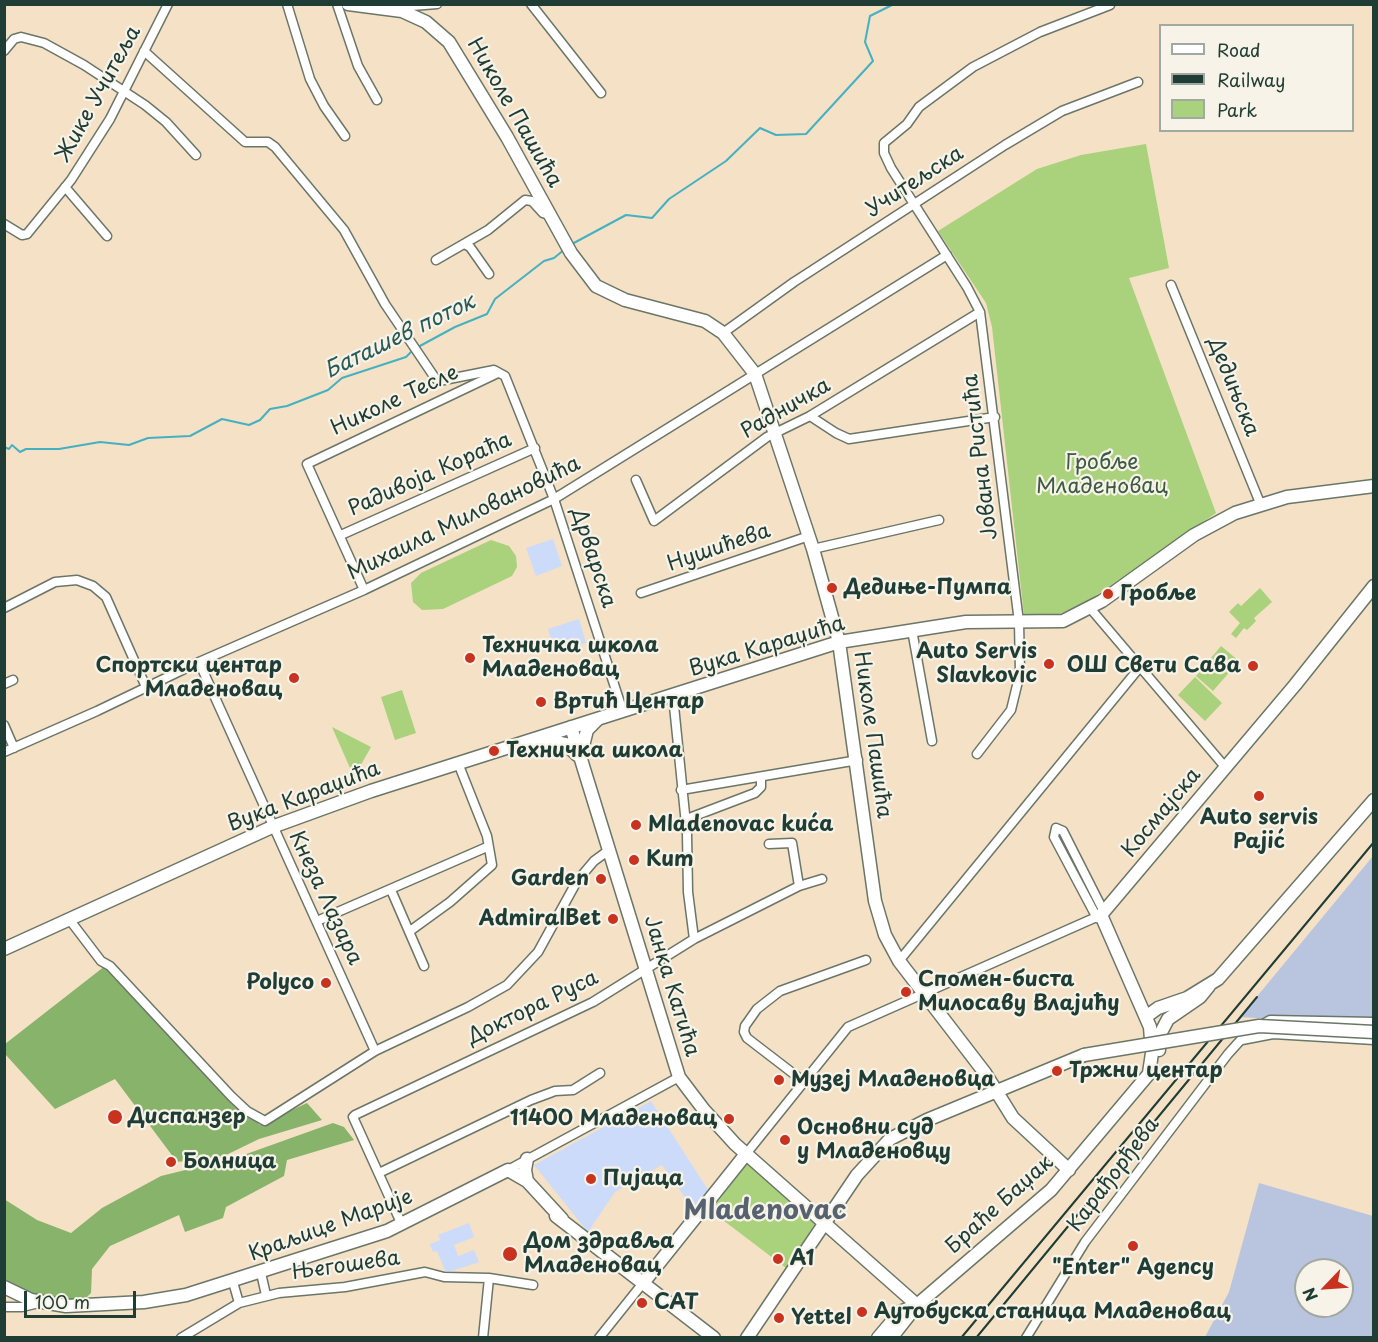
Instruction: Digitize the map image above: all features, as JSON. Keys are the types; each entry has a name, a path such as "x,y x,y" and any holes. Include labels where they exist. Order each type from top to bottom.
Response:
{"street":[{"name":"Жике Учитеља","path":"4,224 22,234 27,234 65,188 92,150 168,4"},
{"path":"287,4 310,80 324,106 345,136"},
{"path":"337,4 358,66 377,100"},
{"name":"Николе Пашића","path":"348,4 402,11 426,22 458,51 571,253 588,278 610,295 696,317 723,333 755,374 809,536 839,642 858,760 875,901 885,935 899,961 985,1072 1012,1119 1069,1170"},
{"path":"531,4 602,93"},
{"path":"402,11 412,6 435,5"},
{"path":"426,22 435,5"},
{"name":"Јована Ристића","path":"977,754 1014,702 1020,673 1018,622 995,417 980,312 947,255 891,168 884,153 884,143 907,124 919,107 973,67 1063,22 1110,5"},
{"path":"4,51 14,39 21,37 44,43 124,90 166,122 196,155"},
{"path":"144,51 244,142 268,142 275,147 344,230 386,304 439,381 494,370 499,372"},
{"name":"Учитељска","path":"723,333 794,282 1062,111 1138,82"},
{"path":"65,188 107,236"},
{"path":"436,260 464,244 525,200 532,201 545,214 551,215"},
{"path":"464,244 470,247 489,274"},
{"name":"Михаила Миловановића","path":"4,752 199,662 364,590 554,499 947,255"},
{"name":"Дедињска","path":"1171,285 1260,503"},
{"name":"Радничка","path":"636,480 654,521 776,432 810,416 980,312"},
{"name":"Дрварска","path":"499,372 505,376 514,394 554,499 623,712"},
{"name":"Николе Тесле","path":"341,534 307,464 499,372"},
{"path":"810,416 836,433 849,438 995,417"},
{"name":"Радивоја Кораћа","path":"341,534 535,448"},
{"name":"Вука Караџића","path":"4,949 272,827 458,763 839,642 966,622 1059,622 1090,608 1202,530 1260,503 1287,497 1374,486"},
{"path":"813,549 939,520"},
{"path":"341,534 364,590"},
{"name":"Нушићева","path":"641,593 809,536"},
{"path":"4,609 55,582 77,580 93,586 106,597 147,687"},
{"name":"Космајска","path":"746,1155 848,1027 1101,915 1226,768 1374,586"},
{"path":"1090,608 1226,768"},
{"path":"912,630 932,741"},
{"name":"Кнеза Лазара","path":"199,662 375,1051"},
{"path":"899,961 1140,667"},
{"path":"673,696 688,892 694,939"},
{"path":"580,758 587,730 598,719"},
{"path":"4,725 14,748"},
{"name":"Јанка Катића","path":"571,728 679,1077 704,1110 746,1155 917,1305"},
{"path":"532,739 557,740 566,744 580,758"},
{"path":"681,790 858,760"},
{"path":"410,932 458,896 492,865 492,858 487,847 487,836 458,763"},
{"path":"684,819 755,793 761,787 761,777"},
{"name":"Браће Баџак","path":"891,1338 917,1305 1042,1199 1069,1170 1157,1061 1158,1038 1170,1010 1200,997 1229,969 1374,800"},
{"path":"1101,915 1054,837 1056,828 1063,831 1121,959 1151,1016 1152,1044 1149,1073"},
{"path":"769,844 792,843 799,886"},
{"path":"317,921 487,847"},
{"path":"69,919 101,961 110,966 247,1111 265,1121 375,1051 486,999 513,980 544,944 577,881 594,861 609,850"},
{"name":"Доктора Руса","path":"379,1173 353,1117 593,1002 694,939 799,886 822,879"},
{"path":"391,890 424,966"},
{"path":"1121,959 1129,967 1144,996 1158,1038"},
{"path":"803,1081 765,1054 744,1032 757,1009 780,991 866,960"},
{"path":"1144,996 1170,1010"},
{"path":"1151,1016 1170,1010"},
{"name":"Карађорђева","path":"1026,1338 1085,1242 1239,1041 1257,1025 1270,1020 1374,1022"},
{"path":"747,1338 857,1175 890,1139 927,1120 1084,1055 1259,1026 1374,1032"},
{"path":"1239,1041 1273,1034 1374,1040"},
{"path":"402,1225 379,1173 531,1100 555,1091 573,1090 600,1073"},
{"name":"Краљице Марије","path":"4,1287 39,1303 66,1306 157,1300 233,1282 402,1225 679,1077"},
{"path":"599,1338 746,1155"},
{"path":"527,1159 525,1170 527,1181"},
{"path":"505,1172 527,1181 562,1219"},
{"path":"505,1172 515,1178 540,1204 714,1338"},
{"name":"Његошева","path":"181,1338 239,1303 266,1295 345,1287 424,1272 444,1277 489,1278 533,1285"},
{"path":"261,1273 266,1295"},
{"path":"483,1338 489,1278"},
{"path":"233,1282 239,1303"},
{"path":"4,1307 22,1307 39,1303"},
{"name":"Браће Баџак","path":"878,1338 900,1312 917,1305"}],"shaded area":[{"path":"553,539 562,566 536,576 526,548"},
{"path":"579,619 586,643 555,653 548,629"},
{"path":"1373,856 1373,1025 1240,1017"},
{"name":"Пијаца","path":"651,1101 710,1193 696,1213 662,1165 615,1192 588,1232 534,1165"},
{"path":"1259,1183 1373,1216 1373,1337 1205,1337 1229,1292"},
{"path":"469,1223 474,1237 454,1245 458,1256 474,1250 479,1262 446,1273 437,1251 433,1252 430,1244 440,1240 438,1235"}],"green space":[{"name":"Гробље Младеновац","path":"1146,144 1169,268 1129,278 1216,513 1091,599 1055,616 1024,615 992,327 986,303 938,231 1037,169 1081,155"},
{"path":"491,540 509,546 516,556 517,567 512,576 443,609 422,610 413,602 411,583 421,573"},
{"path":"1260,588 1272,602 1254,618 1256,621 1247,630 1244,628 1236,638 1231,634 1240,623 1229,612 1238,603 1241,606"},
{"path":"1221,646 1239,661 1213,691 1196,676"},
{"path":"1195,677 1222,703 1205,721 1178,695"},
{"path":"402,690 416,733 395,740 381,697"},
{"path":"332,727 371,747 354,777"},
{"path":"105,966 260,1125 307,1103 322,1120 259,1139 224,1156 177,1162 115,1079 55,1109 5,1054 5,1044"},
{"path":"333,1123 344,1127 354,1140 287,1160 284,1176 226,1207 223,1218 185,1232 179,1215 110,1246 92,1269 91,1293 83,1301 24,1293 5,1281 4,1199 37,1220 71,1233 102,1208 161,1176 238,1157"},
{"path":"747,1162 816,1222 786,1268 711,1211"}],"waterway":[{"name":"Баташев поток","path":"572,244 626,215 652,218 669,199 726,161 760,128 776,135 806,134 873,61 865,42 870,16 894,4"},
{"name":"Баташев поток","path":"418,347 455,327 487,314 495,299 544,261 554,258 565,249"},
{"name":"Баташев поток","path":"4,447 9,449 12,445 20,452 26,449 59,449 100,442 129,445 148,438 190,436 222,419 249,425 260,420 270,409 287,406 328,390 342,378 406,357 413,350"}],"railway":[{"path":"961,1338 1374,842"},
{"path":"976,1338 1257,997"}],"place":[{"name":"Дедиње-Пумпа","path":"832,588"},
{"name":"Гробље","path":"1108,594"},
{"name":"Техничка школа Младеновац","path":"470,658"},
{"name":"Auto Servis Slavkovic","path":"1049,664"},
{"name":"ОШ Свети Сава","path":"1253,666"},
{"name":"Спортски центар Младеновац","path":"294,678"},
{"name":"Вртић Центар","path":"541,702"},
{"name":"Техничка школа","path":"494,751"},
{"name":"Auto servis Pajić","path":"1259,796"},
{"name":"Mladenovac kuća","path":"636,825"},
{"name":"Kum","path":"634,860"},
{"name":"Garden","path":"601,879"},
{"name":"AdmiralBet","path":"613,919"},
{"name":"Polyco","path":"326,983"},
{"name":"Спомен-биста Милосаву Влајићу","path":"906,992"},
{"name":"Тржни центар","path":"1057,1071"},
{"name":"Музеј Младеновца","path":"779,1080"},
{"name":"Диспанзер","path":"115,1117"},
{"name":"11400 Младеновац","path":"729,1119"},
{"name":"Основни суд у Младеновцу","path":"785,1140"},
{"name":"Болница","path":"171,1162"},
{"name":"Пијаца","path":"591,1179"},
{"name":"\"Enter\" Agency","path":"1133,1246"},
{"name":"Дом здравља Младеновац","path":"510,1254"},
{"name":"A1","path":"778,1259"},
{"name":"САТ","path":"642,1303"},
{"name":"Аутобуска станица Младеновац","path":"862,1312"},
{"name":"Yettel","path":"779,1318"}],"district":[{"name":"Mladenovac","path":"765,1212"}]}
